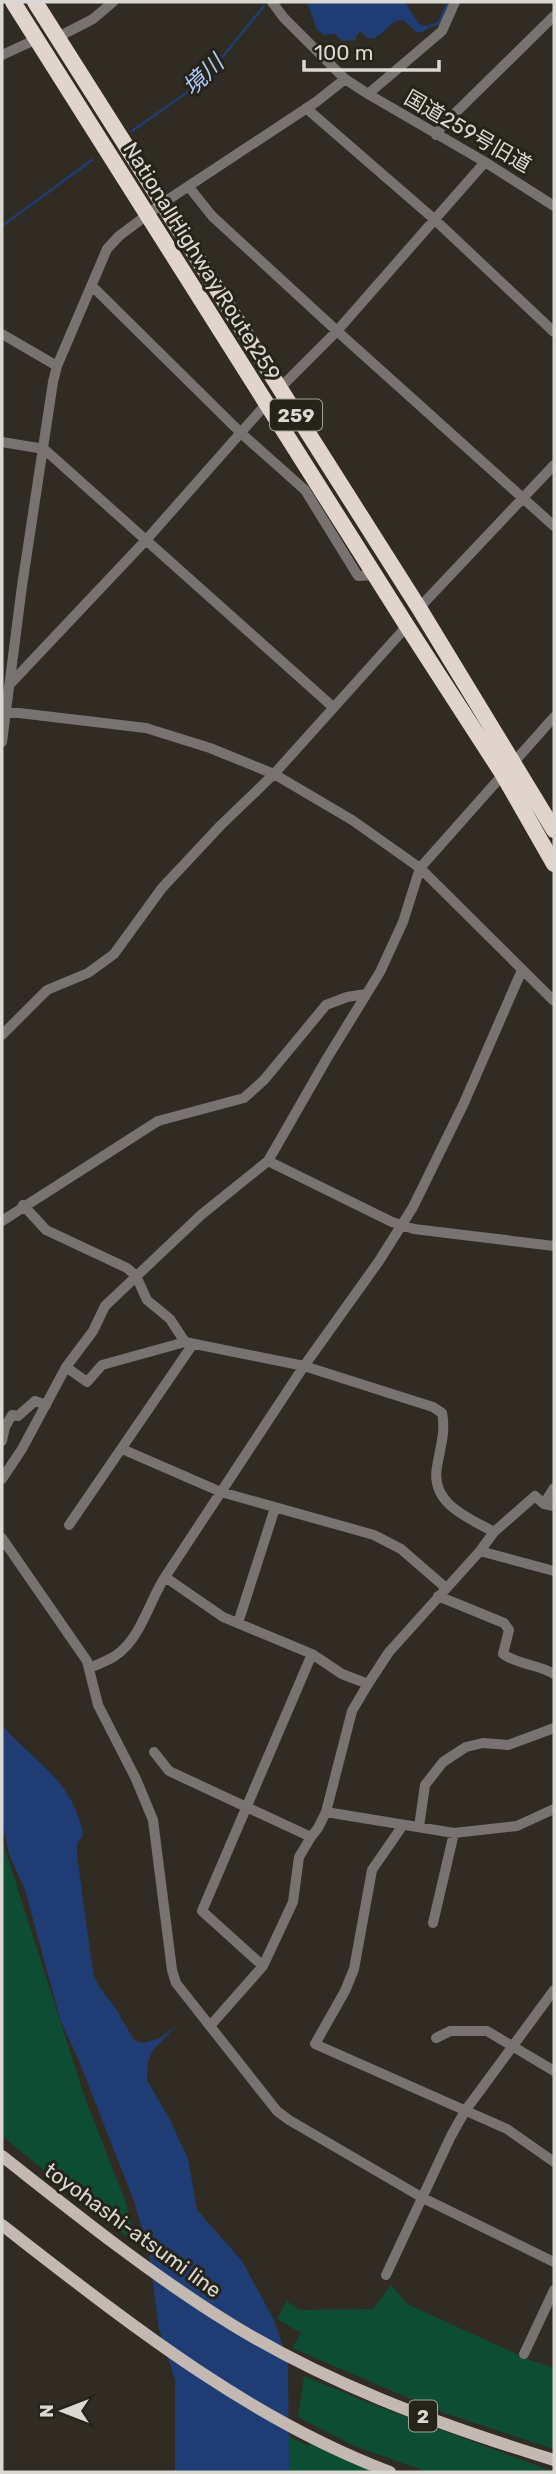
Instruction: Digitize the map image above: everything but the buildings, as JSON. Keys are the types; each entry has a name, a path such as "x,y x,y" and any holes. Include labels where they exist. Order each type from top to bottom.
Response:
{"highway":[{"name":"National Highway Route 259","path":"13,2 407,626 508,767 553,823"},
{"name":"National Highway Route 259","path":"35,2 419,608 508,767 554,864"}],"main road":[{"name":"toyohashi-atsumi line","path":"2,2156 139,2263 217,2315 296,2360 363,2393 491,2441 554,2460"},
{"path":"2,2225 152,2338 233,2394 351,2457 390,2472"}],"street":[{"name":"国道259号旧道","path":"272,2 284,18 345,79 554,206"},
{"path":"368,94 442,31 455,2"},
{"path":"58,37 93,19 109,3"},
{"path":"436,135 442,126 553,19"},
{"path":"2,55 37,40"},
{"path":"2,742 22,586 57,366 107,249 119,236 163,204 345,79"},
{"path":"306,108 435,219 554,332"},
{"path":"279,389 337,331 485,162"},
{"path":"189,187 212,216 554,526"},
{"path":"92,286 242,434 305,490 358,576 375,575"},
{"path":"2,334 57,366"},
{"path":"11,683 147,539 268,403"},
{"path":"2,442 44,449 333,707"},
{"path":"419,608 554,465"},
{"path":"2,1035 47,990 88,974 114,954 162,888 274,774 407,626"},
{"path":"4,711 146,728 211,748 274,774 352,820 420,868 554,1001"},
{"path":"3,1476 22,1449 66,1367 93,1331 105,1306 201,1214 268,1161 380,972 403,922 420,868 554,717"},
{"path":"90,1668 117,1655 139,1629 155,1593 304,1366 402,1225 464,1103 522,970"},
{"path":"2,1221 23,1205 158,1121 244,1098 264,1080 326,1005 347,997 366,994"},
{"path":"268,1161 402,1225 437,1233 554,1246"},
{"path":"23,1205 46,1230 127,1268 136,1276 147,1300 170,1319 189,1343"},
{"path":"69,1525 122,1449 189,1343"},
{"path":"66,1367 87,1381 102,1364 189,1343 304,1366 433,1407 442,1413 445,1427 436,1470 444,1500 454,1510 494,1532"},
{"path":"2,1441 3,1427 12,1415 19,1416 35,1401 46,1405"},
{"path":"122,1449 221,1492 374,1535 401,1549 442,1592 504,1623 509,1630 503,1654 510,1660 544,1667 554,1674"},
{"path":"210,2026 263,1966 293,1902 297,1866 310,1837 326,1812 352,1712 368,1684 389,1652 494,1532 535,1496 549,1505 554,1488"},
{"path":"238,1623 275,1508"},
{"path":"2,1538 87,1661 98,1705 136,1779 153,1820 172,1970 176,1983 277,2110 289,2120 423,2198 554,2262"},
{"path":"480,1551 554,1571"},
{"path":"166,1577 223,1617 312,1654 342,1674 368,1684"},
{"path":"263,1966 202,1911 312,1654"},
{"path":"419,1827 425,1786 443,1762 466,1747 483,1743 508,1745 554,1728"},
{"path":"154,1752 169,1771 310,1837"},
{"path":"326,1812 454,1833 517,1826 554,1809"},
{"path":"403,1825 372,1870 354,1969 345,1991 315,2044 507,2129 554,2162"},
{"path":"433,1923 454,1833"},
{"path":"386,2274 465,2111 554,1990"},
{"path":"436,2038 450,2031 487,2031 554,2071"},
{"path":"524,2354 554,2290"}],"green space":[{"path":"2,1840 85,2098 126,2203 136,2244 2,2136"},
{"path":"391,2285 407,2304 530,2360 554,2368 554,2449 444,2413 292,2348 301,2333 277,2319 287,2301 299,2310 373,2309"},
{"path":"304,2376 554,2472 428,2472 354,2446 298,2417"},
{"path":"289,2436 307,2446 314,2443 372,2472 175,2472"}],"water":[{"path":"307,2 405,2 419,24 429,27 423,32 417,32 403,20 392,24 373,38 367,38 361,31 356,40 342,41 335,34 324,35 317,30"},
{"path":"2,1725 62,1786 78,1816 83,1835 77,1844 77,1855 94,1977 99,1986 134,2040 142,2043 158,2039 176,2026 152,2051 147,2080 188,2159 197,2210 242,2261 274,2320 288,2362 289,2472 175,2472 175,2380 159,2329 149,2253 134,2201 61,2022 25,1890 9,1854 2,1823"}],"waterway":[{"name":"境川","path":"428,27 439,23 448,2"},
{"name":"境川","path":"132,131 202,82 264,6"},
{"name":"境川","path":"2,226 92,160"}]}
